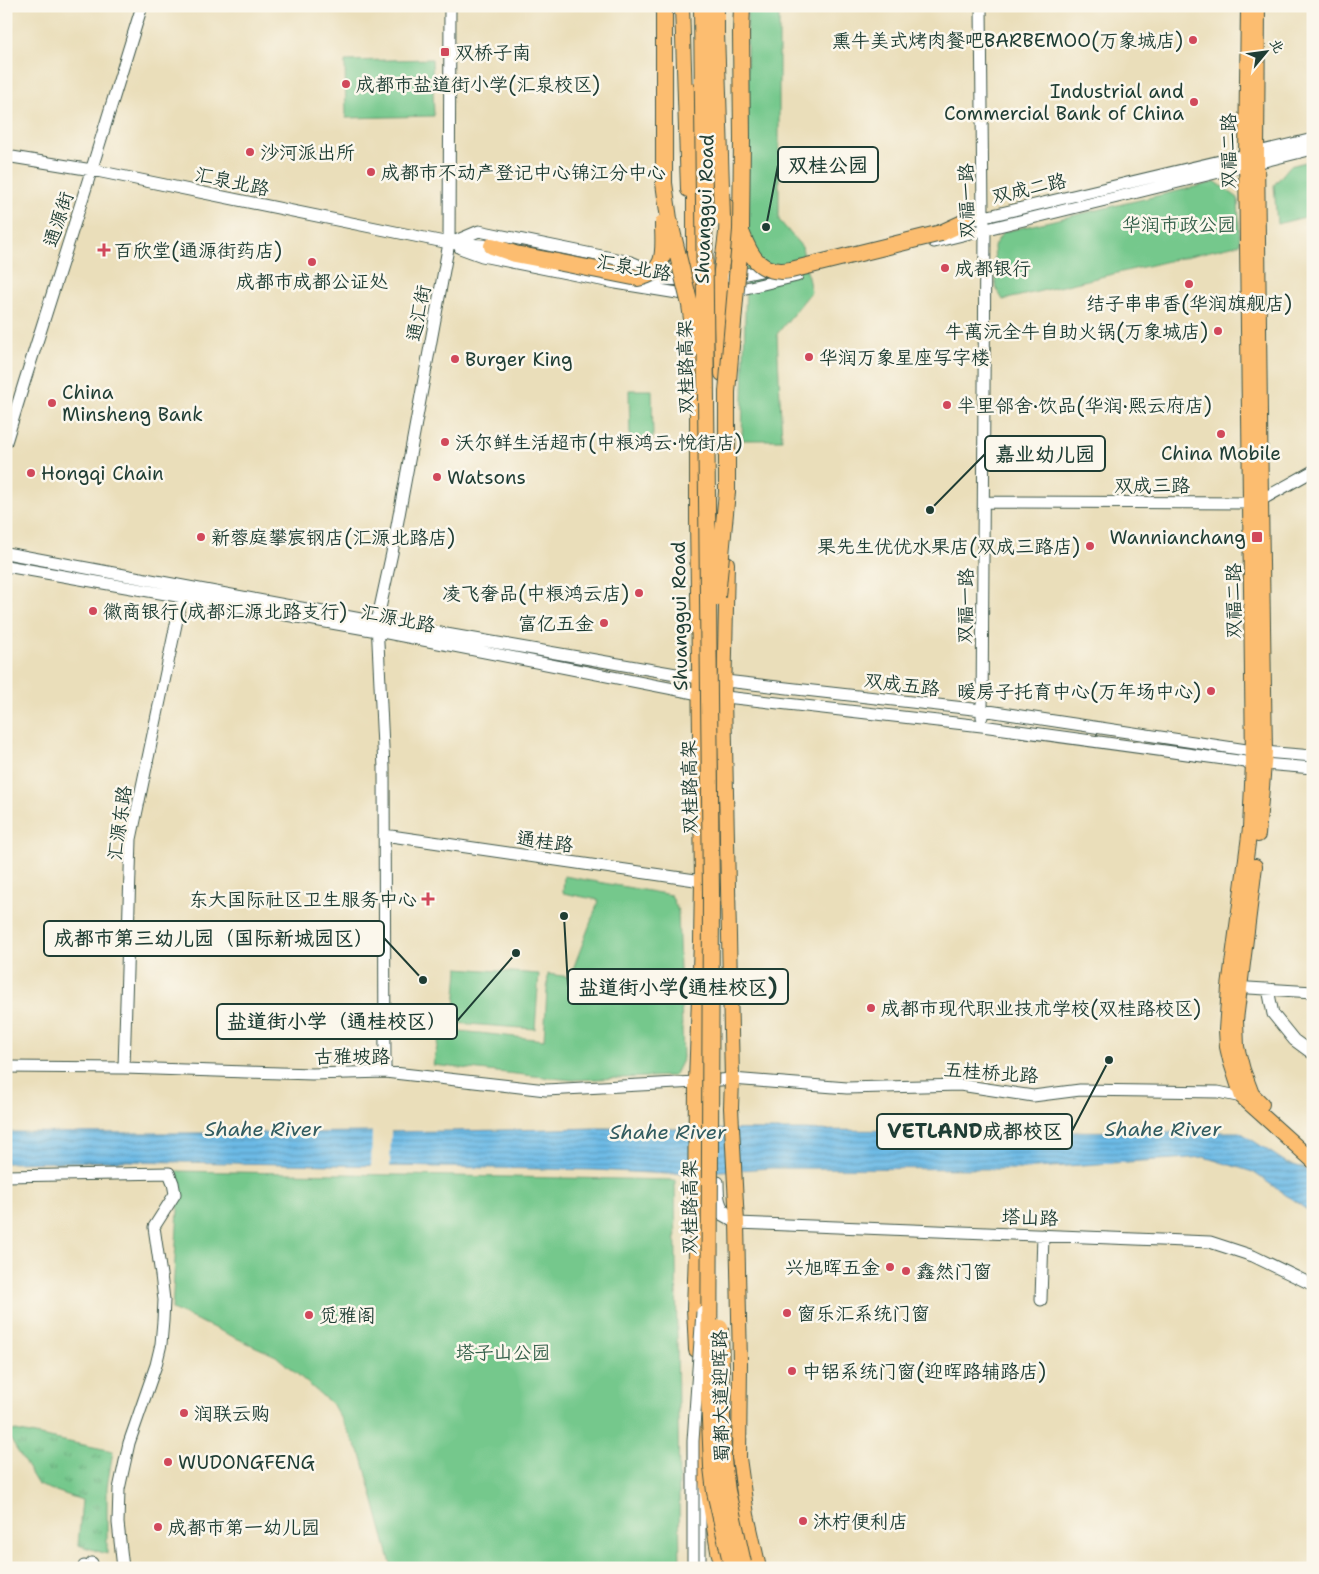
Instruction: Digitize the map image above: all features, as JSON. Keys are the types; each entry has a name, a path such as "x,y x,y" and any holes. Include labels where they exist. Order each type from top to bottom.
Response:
{"highway":[{"path":"492,246 515,254 638,278 648,276 657,269 662,255 664,183 664,6"},
{"path":"696,6 694,210 696,288"},
{"name":"双桂路高架","path":"702,6 719,897 721,1418 723,1460 735,1566"},
{"name":"双桂路高架","path":"710,6 711,894 701,1221 710,1450 715,1492 735,1566"},
{"path":"716,6 722,218"},
{"path":"712,606 727,492 727,392 741,230 742,6"},
{"path":"664,183 669,219 696,337 700,405 702,512 712,606"},
{"path":"741,230 750,255 769,270 777,272 940,233 965,222"}],"main road":[{"name":"Shuanggui Road","path":"682,6 688,210 696,288 696,481 702,881 696,1108 701,1221"},
{"name":"Shuanggui Road","path":"723,6 726,233 720,278 720,294 727,565 724,697 732,1079 732,1214"},
{"name":"双福二路","path":"1248,6 1252,159 1259,758 1250,828 1235,987 1226,1030 1230,1060 1247,1096 1313,1161"},
{"name":"双福二路","path":"1252,159 1258,6"},
{"path":"720,278 722,218"},
{"name":"双福二路","path":"1247,1096 1313,1150"},
{"name":"蜀都大道迎晖路","path":"732,1214 740,1363 738,1458 747,1515 759,1568"},
{"name":"蜀都大道迎晖路","path":"701,1221 694,1308 705,1476 718,1551 735,1566"}],"street":[{"name":"通源街","path":"6,442 142,6"},
{"name":"通汇街","path":"385,1072 384,768 377,627 449,244 450,6"},
{"name":"双福一路","path":"980,6 983,217 985,230 982,726"},
{"name":"双成二路","path":"696,288 720,294 985,230 1252,159 1313,139"},
{"name":"双成二路","path":"696,288 720,278 758,273 983,217 1252,159 1313,149"},
{"name":"汇泉北路","path":"6,156 92,170 449,244 482,256 616,283 696,288"},
{"path":"449,244 479,231 631,262 676,281"},
{"name":"汇泉北路","path":"449,244 509,246 656,279 676,281 696,288"},
{"name":"双成三路","path":"984,502 1256,501 1313,471"},
{"name":"汇源北路","path":"6,553 183,592"},
{"name":"汇源北路","path":"6,566 183,592 377,627 699,678 724,680"},
{"name":"汇源东路","path":"124,1068 131,839 183,592"},
{"name":"汇源北路","path":"377,627 699,694 724,697"},
{"name":"双成五路","path":"724,680 982,710 1313,768"},
{"name":"双成五路","path":"724,697 1259,758 1313,756"},
{"name":"通桂路","path":"384,835 702,881"},
{"path":"1235,987 1313,992"},
{"path":"1268,989 1273,1014 1294,1040 1313,1054"},
{"name":"古雅坡路","path":"6,1067 124,1068 312,1074 385,1072 546,1090 696,1082"},
{"name":"五桂桥北路","path":"696,1082 732,1079 847,1088 960,1084 1033,1096 1080,1090 1218,1092 1247,1096"},
{"path":"696,1082 710,1090 716,1110 718,1196 732,1214"},
{"path":"6,1176 169,1173 173,1183 175,1194 154,1227 164,1300 161,1344 130,1444 119,1489 118,1523 123,1568"},
{"path":"694,1568 693,1440 700,1218 713,1212 732,1214"},
{"name":"塔山路","path":"732,1214 1043,1235 1210,1242 1253,1256 1313,1285"},
{"path":"1041,1300 1043,1235"},
{"path":"700,1568 700,1495 705,1476"}],"green space":[{"path":"747,6 779,6 779,220 802,247 811,292 777,334 782,440 742,440 747,235"},
{"path":"432,59 434,116 346,118 345,61"},
{"path":"1313,160 1313,215 1277,224 1274,185 1290,166"},
{"name":"华润市政公园","path":"1216,182 1238,198 1240,244 1003,300 996,288 994,246 1003,232"},
{"path":"629,390 652,390 653,438 630,438"},
{"path":"564,876 671,895 678,911 683,1058 674,1076 571,1080 433,1065 441,1029 544,1040 548,974 570,977 599,900 563,893"},
{"path":"458,968 539,974 535,1029 454,1023"},
{"name":"塔子山公园","path":"177,1171 675,1180 680,1568 392,1568 362,1457 333,1405 276,1356 172,1309 178,1210"},
{"path":"6,1429 113,1451 107,1487 107,1554 78,1545 82,1500 38,1485"}],"water":[{"name":"Shahe River","path":"598,1128 1240,1132 1287,1163 1303,1168 1313,1175 1313,1214 1253,1172 1204,1157 1020,1169 771,1168 668,1174 595,1170 128,1161 6,1163 6,1132 302,1133"}],"pier":[{"path":"372,1130 391,1130 390,1169 371,1169"}],"place":[{"name":"熏牛美式烤肉餐吧BARBEMOO(万象城店)","path":"1193,40"},
{"name":"双桥子南","path":"445,52"},
{"name":"成都市盐道街小学(汇泉校区)","path":"346,84"},
{"name":"Industrial and Commercial Bank of China","path":"1194,102"},
{"name":"沙河派出所","path":"250,152"},
{"name":"成都市不动产登记中心锦江分中心","path":"371,172"},
{"name":"双桂公园","path":"766,227"},
{"name":"百欣堂(通源街药店)","path":"104,250"},
{"name":"成都市成都公证处","path":"312,262"},
{"name":"成都银行","path":"945,268"},
{"name":"结子串串香(华润旗舰店)","path":"1189,284"},
{"name":"牛萬沅全牛自助火锅(万象城店)","path":"1218,331"},
{"name":"华润万象星座写字楼","path":"809,357"},
{"name":"Burger King","path":"455,359"},
{"name":"China Minsheng Bank","path":"52,403"},
{"name":"半里邻舍·饮品(华润·熙云府店)","path":"947,405"},
{"name":"China Mobile","path":"1221,434"},
{"name":"沃尔鲜生活超市(中粮鸿云·悦街店)","path":"445,442"},
{"name":"Hongqi Chain","path":"31,473"},
{"name":"Watsons","path":"437,477"},
{"name":"嘉业幼儿园","path":"930,510"},
{"name":"新蓉庭攀宸钢店(汇源北路店)","path":"201,537"},
{"name":"Wannianchang","path":"1257,537"},
{"name":"果先生优优水果店(双成三路店)","path":"1090,546"},
{"name":"凌飞奢品(中粮鸿云店)","path":"639,593"},
{"name":"徽商银行(成都汇源北路支行)","path":"93,611"},
{"name":"富亿五金","path":"604,623"},
{"name":"暖房子托育中心(万年场中心)","path":"1211,691"},
{"name":"东大国际社区卫生服务中心","path":"428,899"},
{"name":"盐道街小学(通桂校区)","path":"564,916"},
{"name":"盐道街小学（通桂校区）","path":"516,953"},
{"name":"成都市第三幼儿园（国际新城园区）","path":"423,980"},
{"name":"成都市现代职业技术学校(双桂路校区)","path":"871,1008"},
{"name":"VETLAND成都校区","path":"1109,1060"},
{"name":"兴旭晖五金","path":"890,1267"},
{"name":"鑫然门窗","path":"906,1271"},
{"name":"窗乐汇系统门窗","path":"787,1313"},
{"name":"觅雅阁","path":"309,1315"},
{"name":"中铝系统门窗(迎晖路辅路店)","path":"792,1371"},
{"name":"润联云购","path":"184,1413"},
{"name":"WUDONGFENG","path":"168,1462"},
{"name":"沐柠便利店","path":"803,1521"},
{"name":"成都市第一幼儿园","path":"158,1527"}]}
